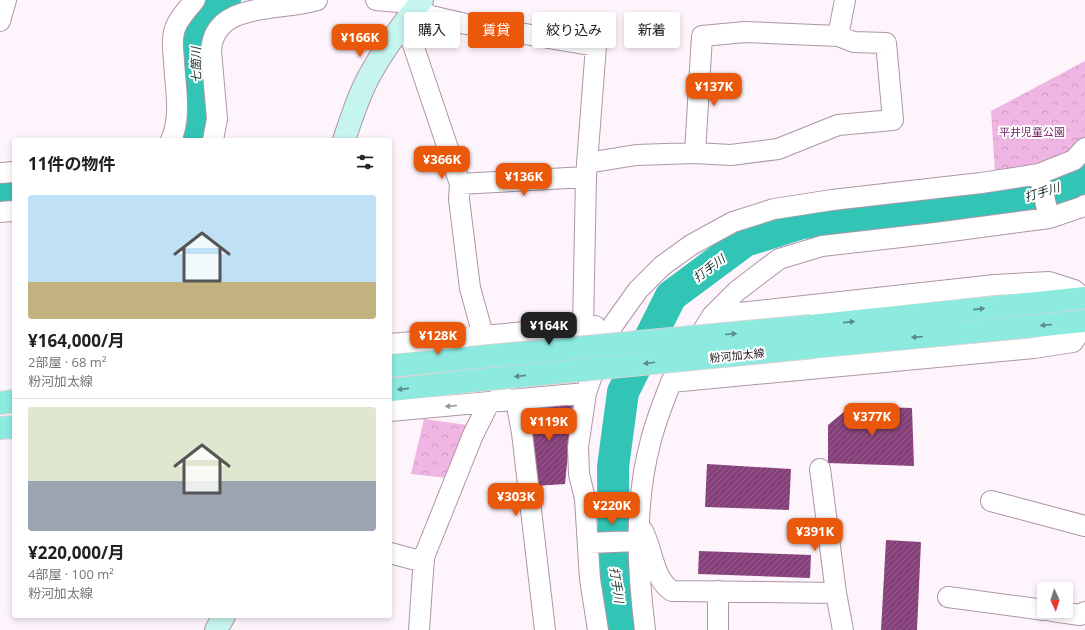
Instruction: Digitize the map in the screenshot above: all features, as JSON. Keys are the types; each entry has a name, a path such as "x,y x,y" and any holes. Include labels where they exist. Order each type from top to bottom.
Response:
{"main road":[{"path":"345,138 356,104 371,72 408,7"},
{"name":"粉河加太線","path":"392,390 812,337 1085,298"},
{"name":"粉河加太線","path":"392,366 469,358 1085,322"},
{"path":"0,403 12,401"},
{"path":"0,428 12,427"},
{"path":"216,630 223,618"}],"street":[{"path":"0,22 6,0"},
{"path":"172,138 176,126 177,109 172,44 176,25 188,7 196,0"},
{"path":"213,138 217,119 211,51 215,33 224,22 237,14 254,9 317,0"},
{"path":"376,0 408,7 431,16 466,24 596,46 587,170 583,328"},
{"path":"838,36 845,0"},
{"path":"408,7 460,184 459,199 470,288 503,401 523,441 545,630"},
{"path":"460,184 587,170 636,155 695,153 731,155 778,149 838,125 892,120 886,43 854,42 838,36 746,32 702,36 695,153"},
{"path":"598,630 590,579 593,543 579,474 578,447 586,394 601,350 613,325 638,290 662,266 691,245 733,222 774,209 832,200 1039,178 1074,160 1085,148"},
{"path":"0,173 12,172"},
{"path":"1039,178 1048,214"},
{"path":"645,630 635,535 641,487 651,439 671,382 712,316 737,291 779,258 822,246 936,233 1048,214 1082,207 1085,205"},
{"path":"0,212 12,211"},
{"path":"712,316 995,286 1048,282 1074,290 1085,298"},
{"path":"671,382 1034,348 1073,342 1085,322"},
{"path":"392,344 613,325"},
{"path":"392,411 586,394"},
{"path":"419,630 424,557 473,435 503,401"},
{"path":"820,469 836,592 843,630"},
{"path":"990,501 1085,526"},
{"path":"593,543 635,535 646,536 658,573 665,586 672,591 836,592"},
{"path":"392,554 424,562"},
{"path":"718,591 718,630"},
{"path":"948,597 1037,609"},
{"path":"1073,614 1080,615 1085,612"}],"green space":[{"name":"平井児童公園","path":"1085,61 1085,138 1081,144 1044,166 995,173 991,111"},
{"path":"424,419 467,425 447,478 411,474"}],"building":[{"path":"573,403 565,484 536,486 524,407"},
{"path":"851,406 912,408 914,466 828,463 828,425"},
{"path":"707,464 791,469 789,510 705,507"},
{"path":"886,540 921,542 917,630 881,630"},
{"path":"699,551 811,555 810,578 698,574"}],"waterway":[{"name":"七箇川","path":"193,138 196,130 198,105 195,61 197,33 203,21 212,9 225,0"},
{"name":"打手川","path":"623,630 614,565 613,467 623,392 671,296 745,241 802,223 1034,198 1085,178"},
{"name":"七箇川","path":"0,198 12,197"}]}
